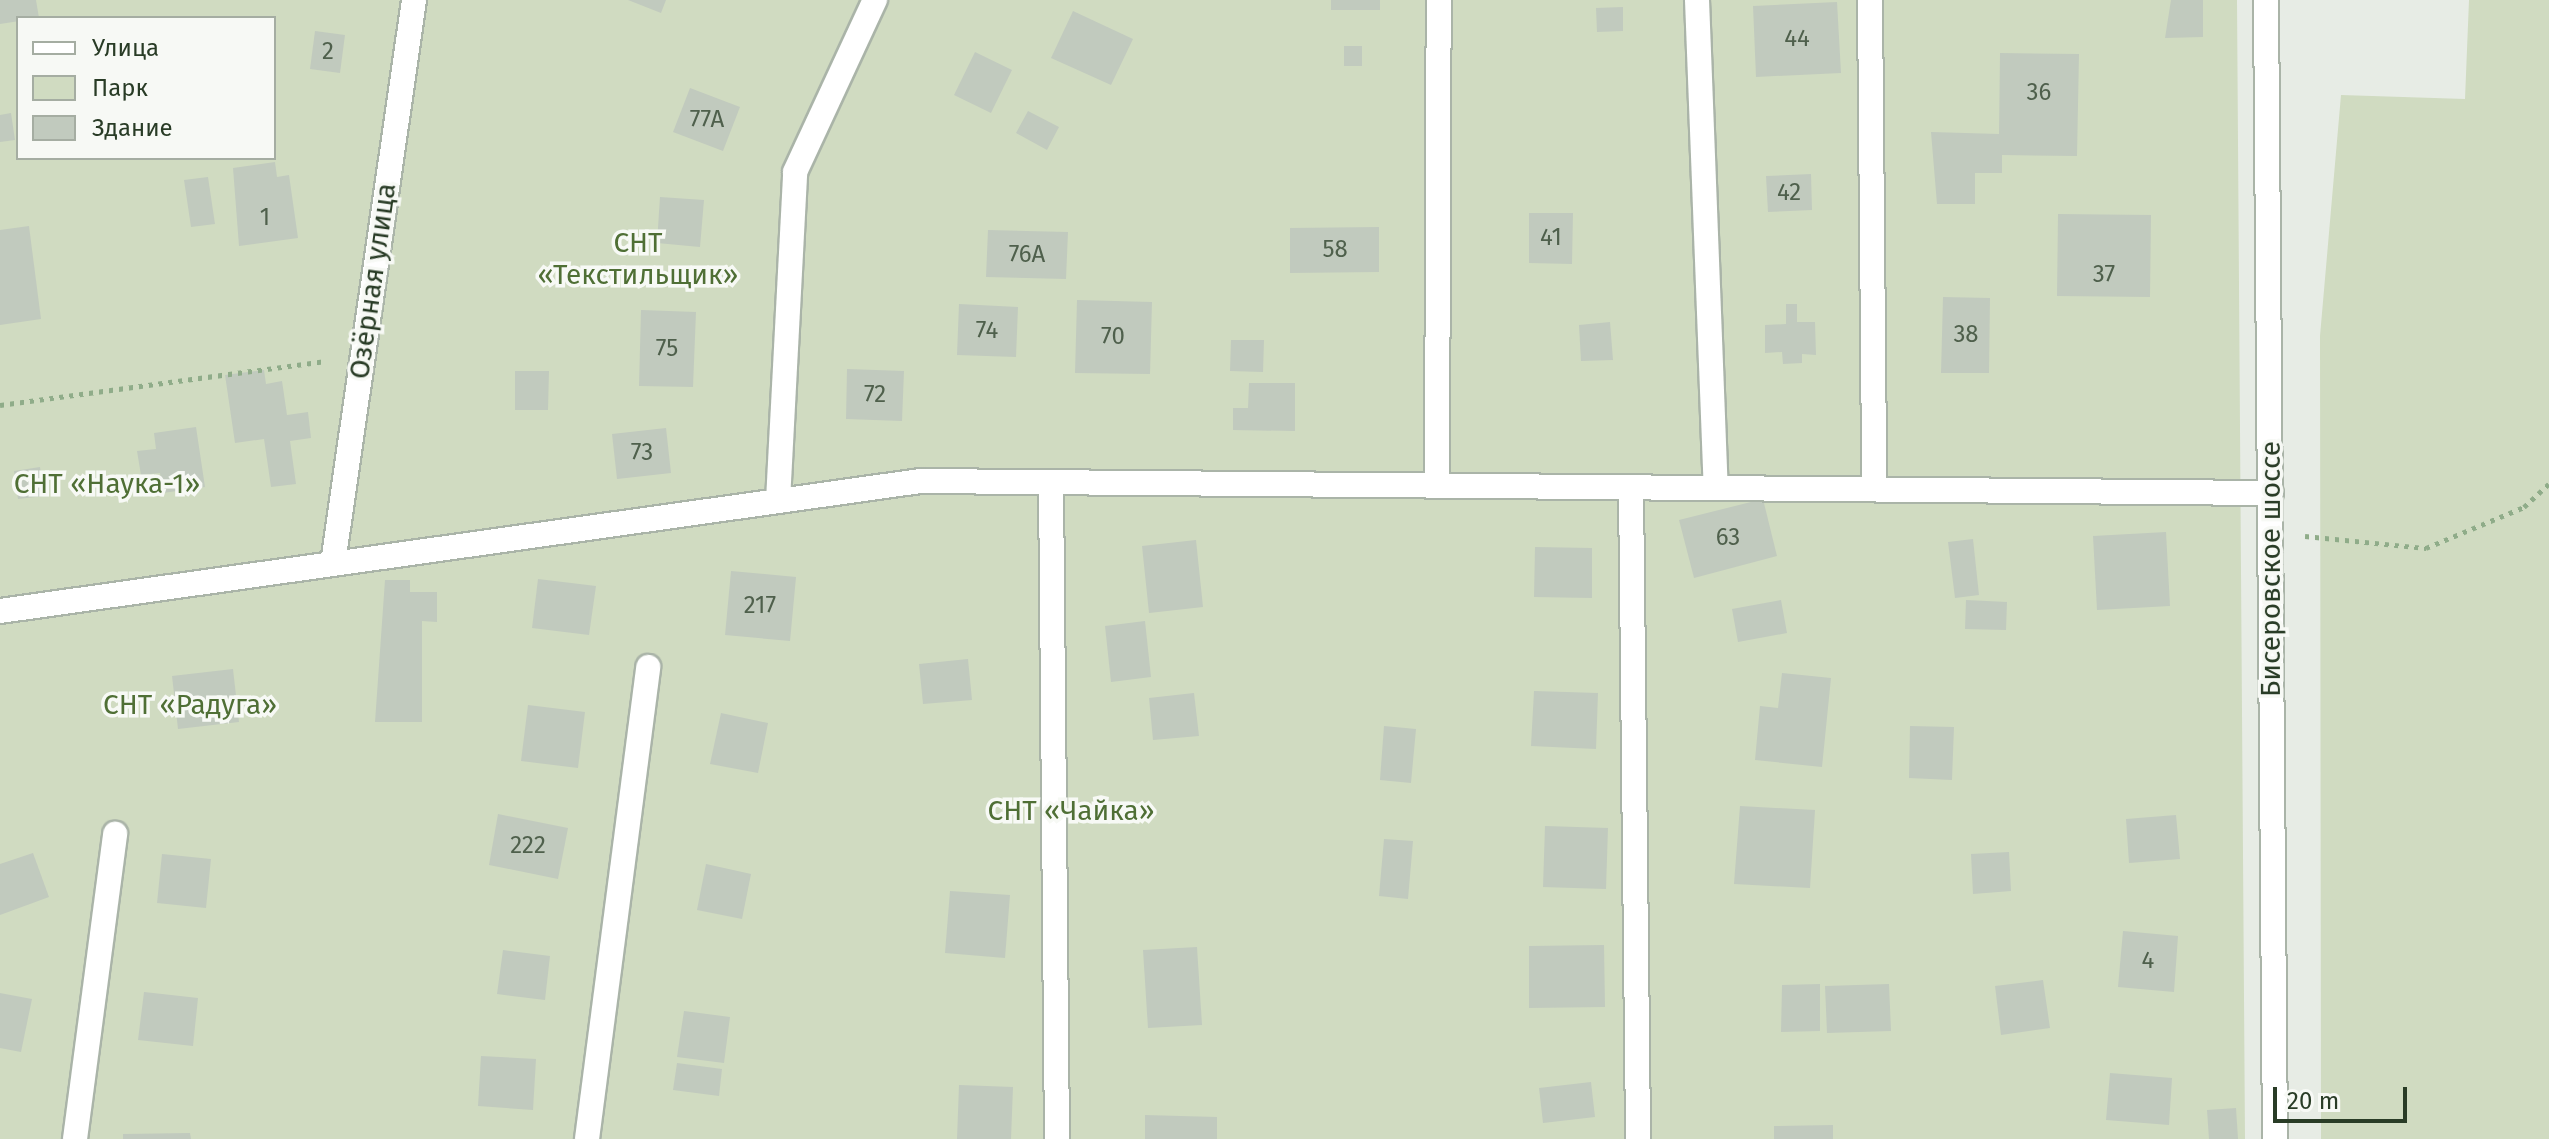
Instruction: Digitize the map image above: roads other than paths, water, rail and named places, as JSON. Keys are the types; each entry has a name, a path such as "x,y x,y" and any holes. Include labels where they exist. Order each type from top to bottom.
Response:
{"street":[{"name":"Озёрная улица","path":"333,563 414,0"},
{"path":"778,501 795,172 875,0"},
{"path":"1437,485 1439,0"},
{"path":"1697,0 1716,487"},
{"path":"1870,0 1874,489"},
{"name":"Бисеровское шоссе","path":"2266,0 2275,1139"},
{"path":"0,611 920,481 2271,493"},
{"path":"1051,482 1057,1139"},
{"path":"1631,487 1638,1139"},
{"path":"587,1139 648,667"},
{"path":"75,1139 115,834"}],"park label":[{"name":"СНТ «Текстильщик»","path":"638,259"},
{"name":"СНТ «Наука-1»","path":"107,484"},
{"name":"СНТ «Радуга»","path":"190,705"},
{"name":"СНТ «Чайка»","path":"1071,811"}]}
